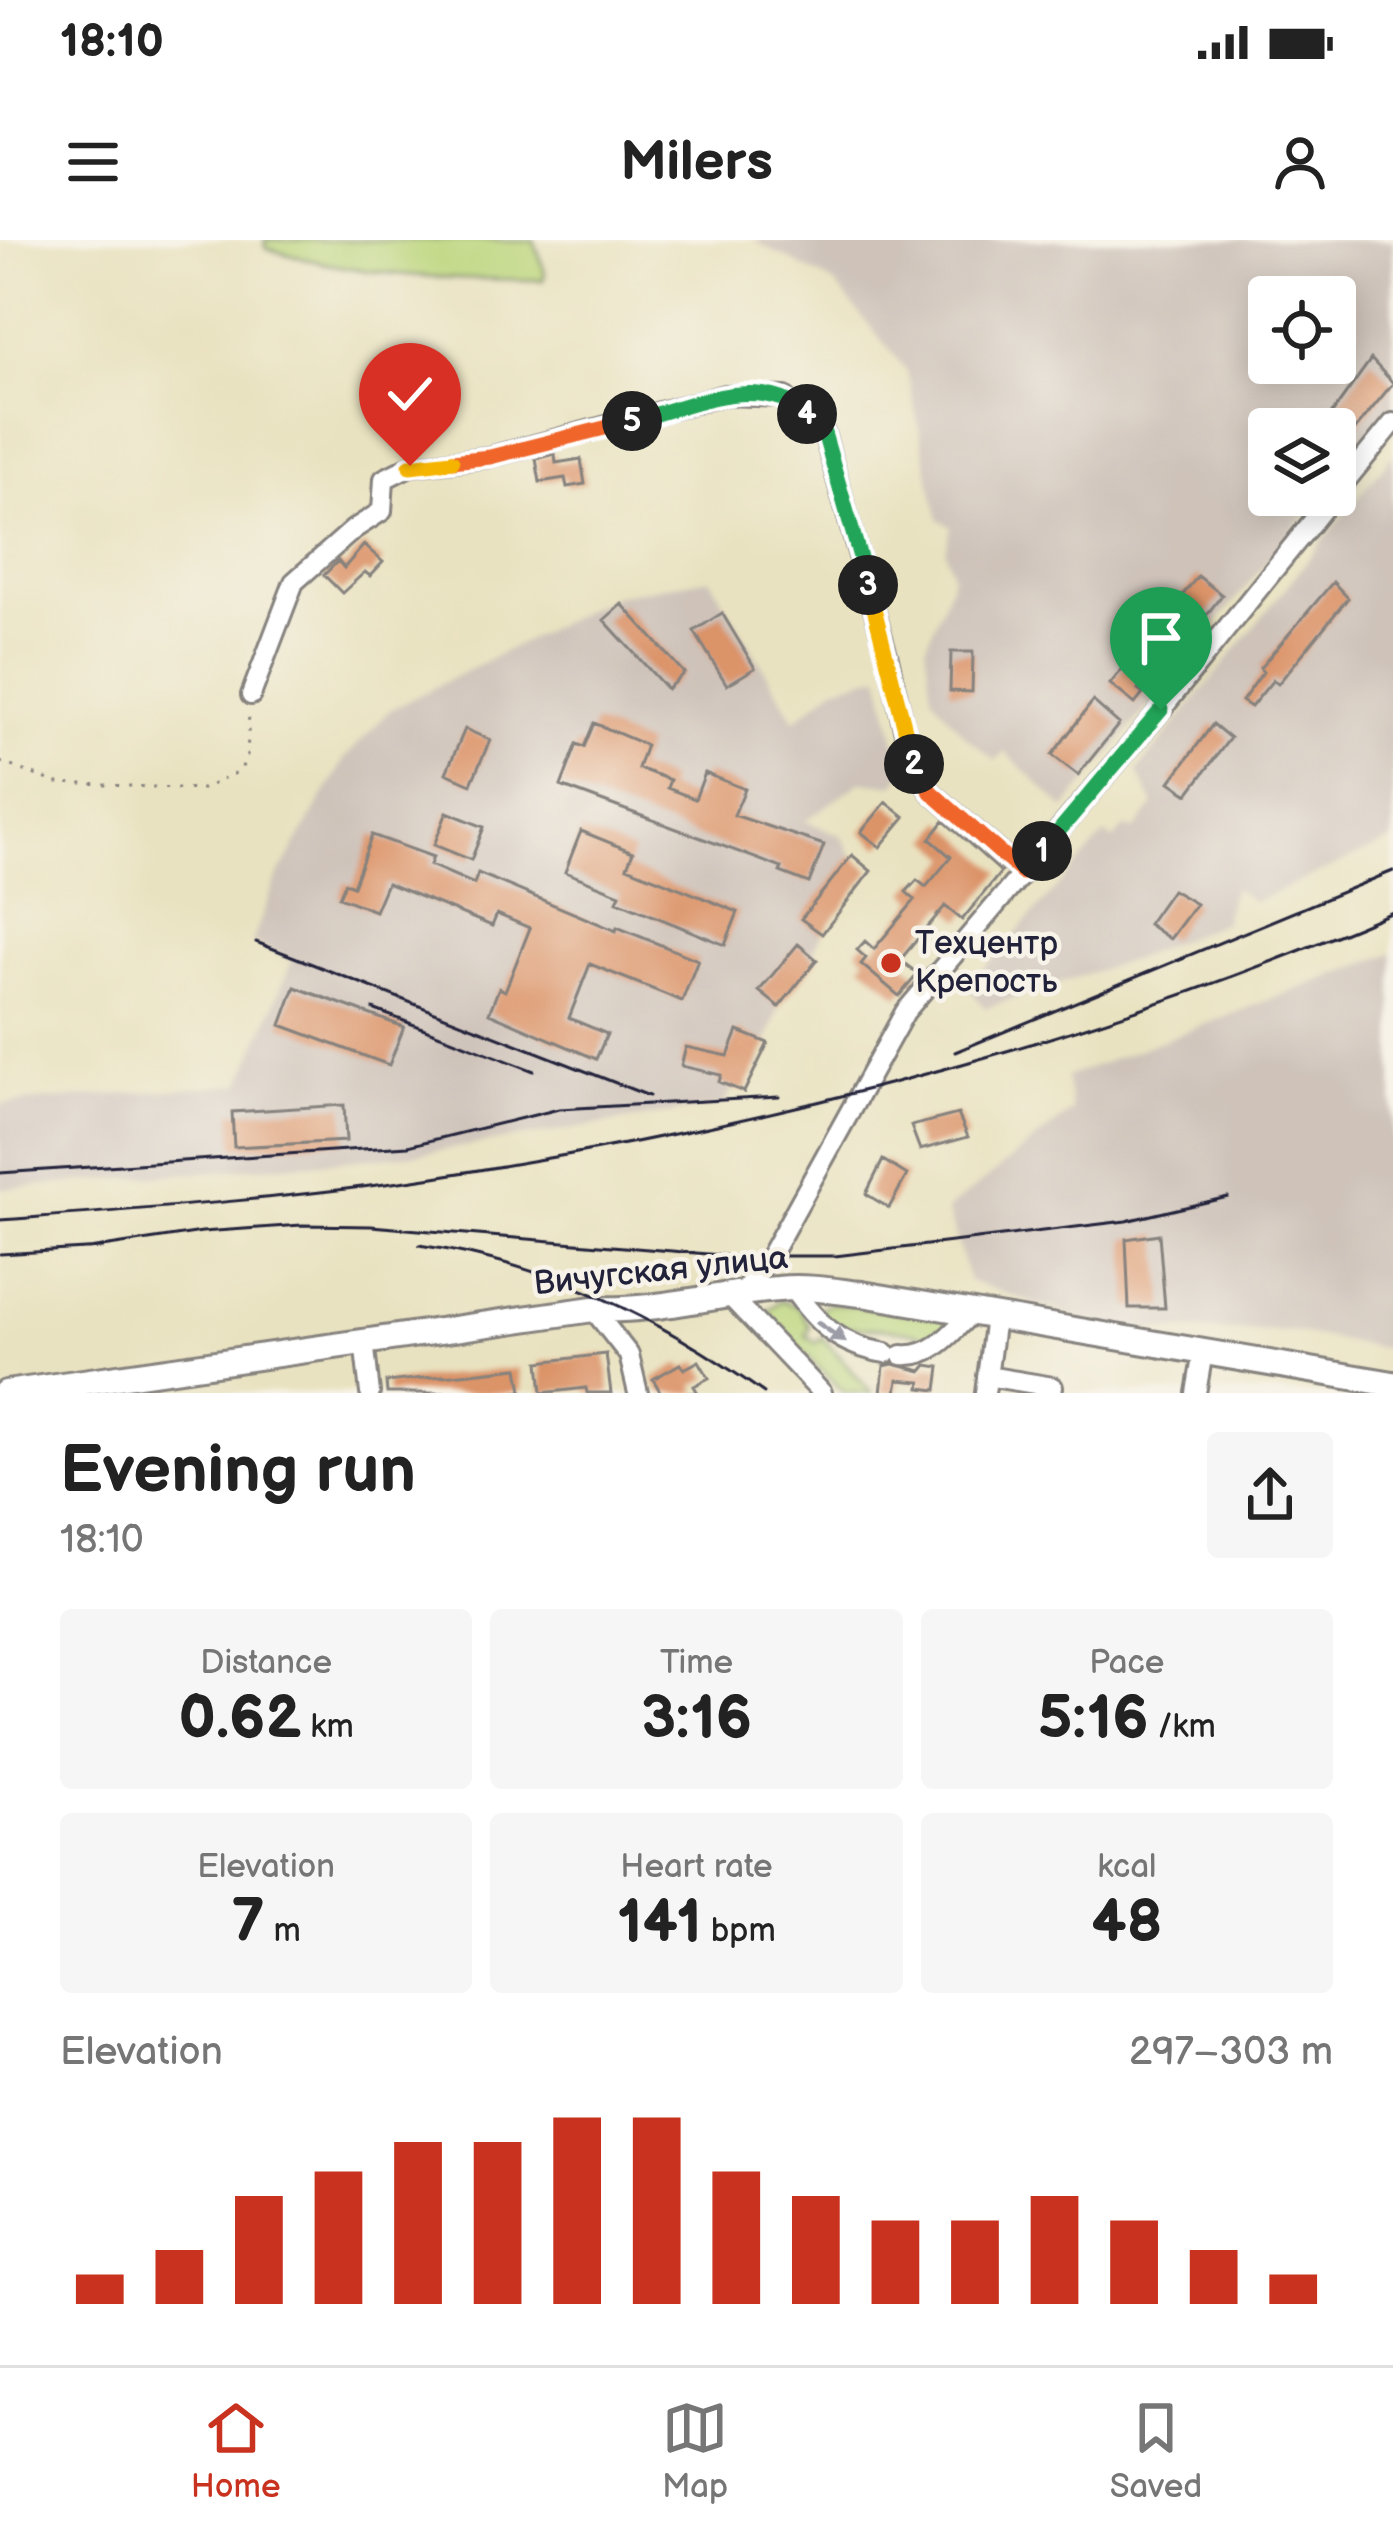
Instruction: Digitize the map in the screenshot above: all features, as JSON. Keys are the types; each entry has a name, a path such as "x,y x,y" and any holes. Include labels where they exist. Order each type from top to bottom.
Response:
{"main road":[{"name":"Вичугская улица","path":"6,1393 117,1385 364,1341 593,1309 637,1311 792,1288 842,1292 1393,1384"}],"street":[{"path":"251,695 294,582 382,511 384,479 410,466 490,457 724,394 785,398 824,433 888,658 911,759 931,792 1023,873"},
{"path":"1356,469 1393,422"},
{"path":"822,1393 735,1293 770,1256 905,1012 1318,516"},
{"path":"792,1288 817,1324 835,1337 860,1349 910,1357 935,1347 983,1315"},
{"path":"593,1309 629,1355 638,1393"},
{"path":"983,1315 986,1384 1053,1387"},
{"path":"364,1341 370,1393"},
{"path":"1196,1393 1203,1352"}],"path":[{"path":"0,762 56,783 202,790 240,771 248,758 251,695"}],"shaded area":[{"path":"753,240 1393,240 1393,407 1356,452 1356,408 1248,408 1248,516 1304,516 1065,809 1005,752 996,761 964,735 932,696 926,646 953,577 945,550 951,526 938,519 907,371 835,284"},
{"path":"1393,454 1393,840 1254,902 1233,888 1224,922 1133,959 985,1008 968,987 1105,834 1113,840 1125,828 1135,830 1154,805 1137,772 1343,516 1356,516 1356,500"},
{"path":"710,578 795,720 835,687 880,674 899,754 907,767 894,785 862,781 805,821 842,836 852,855 871,871 822,934 814,948 817,960 779,1007 758,1068 753,1067 744,1092 733,1088 723,1105 418,1154 0,1189 0,1104 241,1084 292,961 252,942 276,880 345,758 390,710 615,595"},
{"path":"1393,953 1393,1350 1293,1332 1112,1329 969,1281 947,1210 1072,1111 1066,1077"}],"green space":[{"path":"265,240 534,240 545,273 543,280 508,280 368,271 266,248"},
{"path":"781,1300 800,1308 810,1327 806,1335 816,1343 822,1337 872,1393 845,1393 771,1321 769,1310"},
{"path":"829,1303 943,1317 950,1325 931,1340 898,1330 829,1326 819,1310"}],"building":[{"path":"1371,359 1393,383 1356,428 1356,408 1336,408"},
{"path":"555,454 556,463 581,459 585,484 567,487 565,478 540,482 536,459"},
{"path":"364,545 383,562 342,593 324,575 338,561 344,568"},
{"path":"1198,576 1222,595 1167,666 1162,662 1138,690 1143,694 1135,704 1110,684"},
{"path":"1333,582 1348,598 1278,684 1273,680 1251,707 1242,701 1263,672 1260,668"},
{"path":"622,604 684,673 667,689 604,620"},
{"path":"722,613 755,668 727,685 694,631"},
{"path":"951,652 973,652 972,692 950,691"},
{"path":"1093,701 1119,724 1078,775 1052,755"},
{"path":"594,723 646,745 638,768 670,780 667,788 695,799 705,773 745,789 734,815 824,845 809,883 780,872 782,868 561,786 577,744 584,747"},
{"path":"1213,724 1230,738 1188,794 1170,782"},
{"path":"465,729 490,740 471,784 446,773"},
{"path":"886,802 905,817 880,847 861,832"},
{"path":"447,812 484,827 471,860 434,845"},
{"path":"944,821 1001,872 962,920 945,906 900,960 918,974 899,996 861,964 866,958 857,950 865,941 874,949 915,900 906,892 917,880 926,887 951,857 930,839"},
{"path":"581,831 633,852 627,867 738,912 725,945 617,901 620,894 565,872"},
{"path":"372,835 433,857 430,865 474,884 478,873 698,960 682,1001 590,964 569,1018 607,1034 596,1059 489,1013 499,988 505,991 530,928 497,914 492,926 387,883 375,911 339,897 345,883 353,886"},
{"path":"852,855 871,871 822,934 801,919"},
{"path":"1172,890 1196,904 1170,939 1148,924"},
{"path":"798,944 817,960 779,1007 759,991"},
{"path":"295,987 404,1027 389,1065 281,1025"},
{"path":"738,1031 768,1043 744,1092 719,1082 721,1075 681,1066 686,1047 728,1056"},
{"path":"344,1105 346,1141 234,1147 232,1112"},
{"path":"958,1114 968,1137 920,1150 911,1126"},
{"path":"883,1160 907,1175 889,1208 866,1194"},
{"path":"1159,1234 1165,1308 1129,1308 1126,1239"},
{"path":"606,1354 611,1393 587,1393 586,1388 542,1393 539,1362"},
{"path":"699,1361 709,1378 694,1386 698,1393 661,1393 653,1379 680,1364 684,1369"},
{"path":"927,1365 940,1367 937,1390 920,1388 921,1382 898,1380 896,1393 881,1393 884,1366 922,1371"},
{"path":"518,1368 522,1391 387,1393 386,1382"}],"railway":[{"path":"955,1052 1393,871"},
{"path":"0,1220 380,1185 680,1133 801,1106 1042,1041 1160,1002 1393,912"},
{"path":"256,942 649,1096"},
{"path":"373,1009 534,1071"},
{"path":"0,1173 408,1146 559,1109 779,1097"},
{"path":"89,1249 202,1232 302,1225 371,1226 732,1256 835,1256 1126,1221 1228,1197"},
{"path":"419,1245 513,1265 601,1298 684,1340 764,1393"},
{"path":"0,1254 102,1248"}],"place":[{"name":"Техцентр Крепость","path":"891,963"}],"route":[{"path":"410,466 490,457 724,394 785,398 824,433 888,658 911,759 931,792 1023,873 1161,710"}]}
